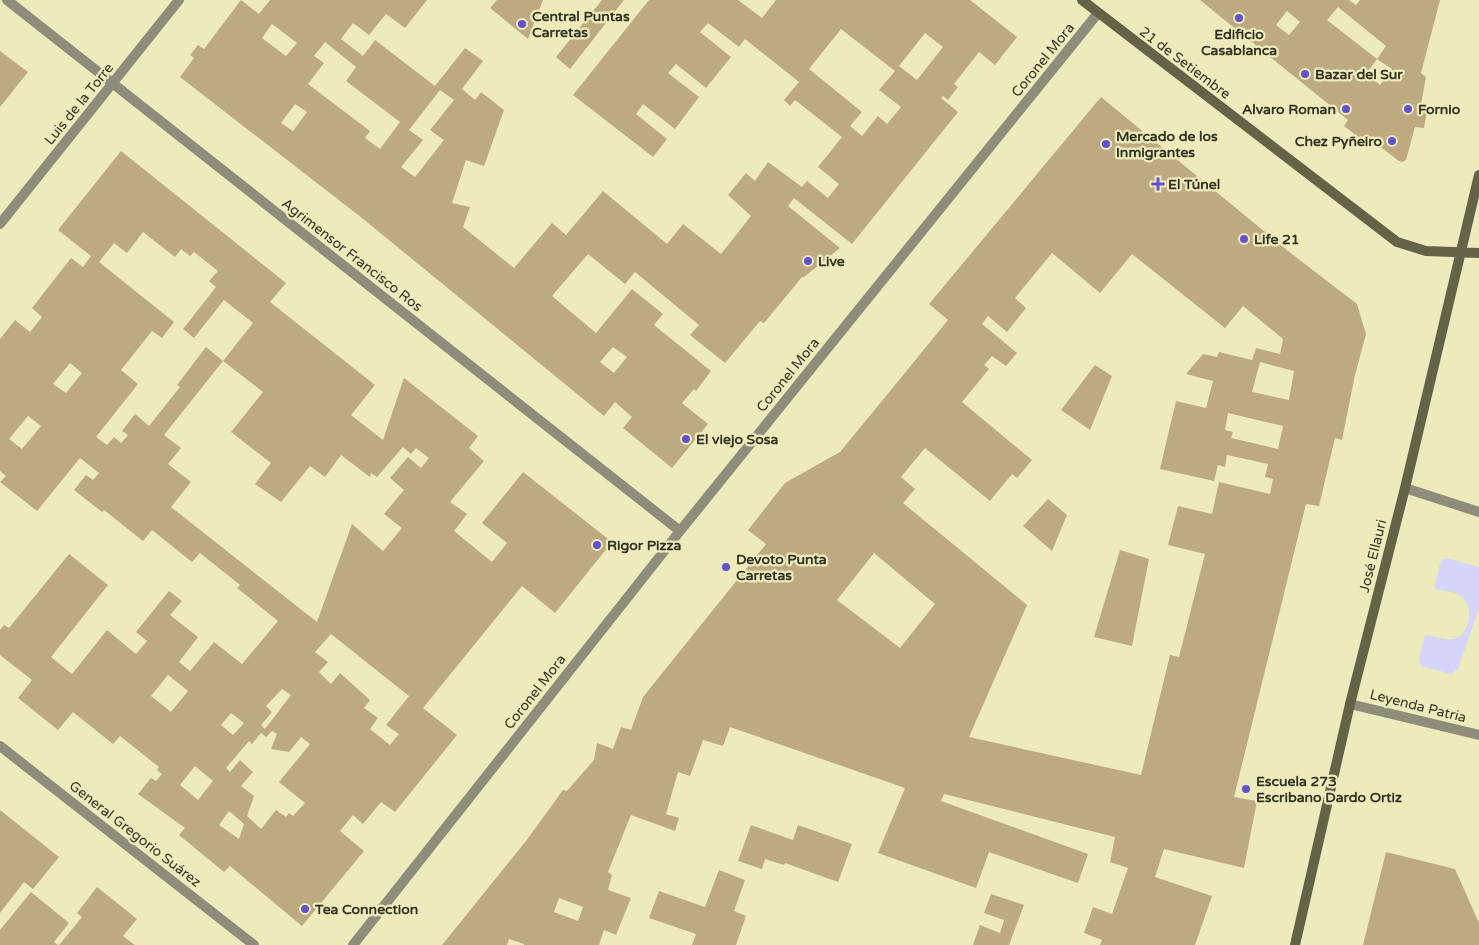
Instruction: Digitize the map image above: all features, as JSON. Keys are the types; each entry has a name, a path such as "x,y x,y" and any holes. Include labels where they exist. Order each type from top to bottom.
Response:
{"street":[{"name":"Agrimensor Francisco Ros","path":"7,0 680,531"},
{"name":"Luis de la Torre","path":"0,224 179,0"},
{"name":"21 de Setiembre","path":"1082,0 1397,242 1426,250 1479,253"},
{"name":"Coronel Mora","path":"353,945 680,531 1098,13"},
{"name":"José Ellauri","path":"1295,945 1350,704 1405,488 1479,175"},
{"path":"1405,488 1479,512"},
{"name":"Leyenda Patria","path":"1350,704 1479,735"},
{"name":"General Gregorio Suárez","path":"0,746 254,945"}],"shaded area":[{"path":"1447,558 1479,567 1479,608 1458,669 1451,674 1421,666 1419,659 1425,635 1453,639 1463,633 1468,622 1469,610 1461,596 1434,589 1441,560"}],"building":[{"path":"241,0 259,14 270,0 427,0 405,28 386,14 369,35 353,23 341,39 363,56 375,40 435,86 465,48 483,61 462,89 475,100 481,92 504,110 484,166 466,160 452,203 470,207 463,227 514,268 552,223 566,235 603,191 667,244 683,224 721,254 751,216 728,195 746,173 755,181 768,162 802,187 807,181 828,198 839,184 818,167 842,137 795,100 790,106 784,100 799,82 745,39 739,47 708,23 700,32 731,57 706,88 676,64 668,73 699,97 675,129 643,104 636,114 667,139 653,157 573,95 649,0 738,0 762,18 776,0 970,0 1017,37 995,65 979,52 954,84 958,87 948,100 943,96 941,98 958,112 852,244 794,198 788,206 840,248 802,277 764,323 760,321 725,363 690,335 699,325 635,272 625,284 588,254 552,296 596,333 632,289 663,314 654,325 711,371 696,391 694,389 682,403 708,424 672,468 623,428 632,417 615,402 604,416 362,218 180,77 194,58 190,55 198,45 204,49","holes":["272,24 297,43 286,56 262,38","841,29 895,71 879,90 901,107 887,124 878,116 862,136 850,126 862,112 809,69","925,33 943,47 917,80 899,66","325,42 356,67 346,81 400,122 380,149 365,138 370,131 308,84 324,63 314,56","440,90 454,100 430,130 444,140 415,177 401,167 423,140 409,130","295,104 307,112 293,131 281,123","613,347 627,357 614,373 600,362"]},
{"name":"Central Puntas Carretas","path":"497,0 543,0 528,39 490,8"},
{"path":"602,0 624,0 570,69 556,57"},
{"path":"1200,0 1349,0 1356,5 1360,0 1440,0 1421,73 1426,77 1421,105 1428,106 1424,128 1415,127 1406,160 1399,161 1366,136 1362,140 1344,126 1348,120","holes":["1338,7 1386,46 1377,59 1327,20","1287,11 1300,22 1289,35 1276,25","1377,59 1392,69 1380,85 1366,74"]},
{"path":"0,51 28,72 0,107"},
{"path":"1101,97 1288,251 1357,304 1366,334 1355,375 1342,440 1335,438 1319,506 1306,504 1234,797 1257,801 1244,868 1164,849 1155,877 1212,896 1195,945 1100,945 1102,940 1084,933 1093,907 1112,914 1128,868 1110,862 1115,837 944,794 941,801 1088,854 1078,883 989,852 976,888 878,853 905,788 730,727 723,746 703,740 690,776 678,772 666,814 679,818 675,831 631,815 608,872 612,875 608,890 631,898 616,935 604,930 599,945 524,945 509,939 507,945 442,945 526,841 563,790 567,791 594,760 597,743 613,749 621,727 631,730 643,697 766,544 748,530 785,483 840,452 948,320 929,304","holes":["1052,253 1100,293 1132,254 1225,328 1243,306 1283,339 1280,354 1256,348 1252,360 1219,352 1217,357 1203,354 1186,374 1213,381 1206,408 1176,401 1160,469 1214,481 1218,465 1225,467 1227,455 1268,464 1265,477 1273,479 1270,494 1219,482 1212,514 1178,506 1168,545 1205,554 1179,657 1170,655 1141,775 969,737 1027,605 903,503 915,489 901,477 925,448 990,501 1012,474 1017,478 1032,460 962,402 989,369 984,365 992,356 1006,366 1017,353 982,324 988,316 1007,332 1026,308 1015,298","1260,362 1294,371 1289,400 1252,392","1228,413 1283,426 1278,449 1231,438 1233,432 1225,430","874,553 935,604 900,648 837,600","559,898 583,907 578,921 554,912"]},
{"path":"121,151 286,283 270,302 375,385 351,415 383,440 404,378 478,436 469,448 484,461 450,502 467,514 454,531 492,562 507,543 482,523 523,472 612,542 555,613 522,586 423,708 457,735 395,812 381,802 363,824 353,815 340,831 364,851 302,926 230,866 224,872 179,835 185,828 138,794 151,778 156,781 162,774 157,770 159,767 120,736 113,744 73,712 58,730 18,698 32,680 0,655 0,630 4,625 9,628 69,554 108,585 51,657 72,674 107,630 136,654 147,641 136,632 169,591 182,601 170,615 198,637 179,662 190,671 214,642 242,664 278,621 237,588 240,585 200,553 192,562 152,530 143,541 104,510 102,512 74,490 86,475 93,480 99,473 80,458 37,511 0,482 6,476 0,471 0,339 15,320 30,332 42,317 32,308 71,258 83,267 91,256 58,230","holes":["143,232 175,257 181,249 190,256 194,252 218,271 209,281 216,287 183,329 194,338 224,300 253,323 223,361 206,347 177,385 180,387 149,426 135,414 122,431 128,435 121,443 114,437 107,445 96,437 138,384 121,370 152,331 162,338 174,322 99,262 114,243 127,253","223,361 263,392 231,432 271,463 255,484 281,502 310,466 325,477 341,455 370,477 371,473 377,477 403,447 411,454 416,448 429,458 421,468 408,457 390,478 404,490 384,514 402,528 383,551 352,524 317,622 171,507 191,482 168,464 181,448 164,435","70,363 82,373 66,393 53,384","28,416 41,426 22,449 9,439","331,634 409,696 386,725 399,734 390,745 370,729 378,718 364,708 370,700 340,673 331,684 319,672 328,662 315,652","168,675 188,691 171,712 151,696","282,689 291,695 265,729 261,725 272,712 266,706","231,713 244,723 233,735 221,725","272,731 277,734 271,749 289,752 301,737 310,744 279,782 305,803 293,816 289,813 286,817 276,810 261,829 247,816 254,796 241,786 253,772 240,760 230,772 226,768 249,741 252,744 261,733 266,737","195,766 213,781 198,800 180,785","229,811 244,824 239,839 219,825"]},
{"path":"1095,365 1112,376 1090,430 1061,410"},
{"path":"1048,499 1067,515 1052,551 1023,526"},
{"path":"1120,550 1149,559 1132,646 1094,637"},
{"path":"0,810 59,857 33,889 24,882 0,913"},
{"path":"751,825 793,840 798,825 852,844 838,882 785,863 784,865 765,859 762,869 738,861"},
{"path":"1386,852 1455,869 1479,923 1479,945 1363,945"},
{"path":"719,870 745,880 734,911 746,916 736,945 692,945 696,934 649,918 659,891 705,907"},
{"path":"97,887 137,919 123,936 135,945 59,945 82,917 77,913"},
{"path":"31,892 69,923 54,942 58,945 0,945 0,930"},
{"path":"991,894 1024,905 1009,945 973,945 980,925 1000,933 1004,920 984,913"}],"place":[{"name":"Edificio Casablanca","path":"1239,18"},
{"name":"Central Puntas Carretas","path":"522,24"},
{"name":"Bazar del Sur","path":"1305,74"},
{"name":"Alvaro Roman","path":"1346,109"},
{"name":"Fornio","path":"1408,109"},
{"name":"Chez Pyñeiro","path":"1392,141"},
{"name":"Mercado de los Inmigrantes","path":"1106,144"},
{"name":"El Túnel","path":"1158,184"},
{"name":"Life 21","path":"1244,239"},
{"name":"Live","path":"808,261"},
{"name":"El viejo Sosa","path":"686,439"},
{"name":"Rigor Pizza","path":"597,545"},
{"name":"Devoto Punta Carretas","path":"726,567"},
{"name":"Escuela 273 Escribano Dardo Ortiz","path":"1246,789"},
{"name":"Tea Connection","path":"305,909"}]}
